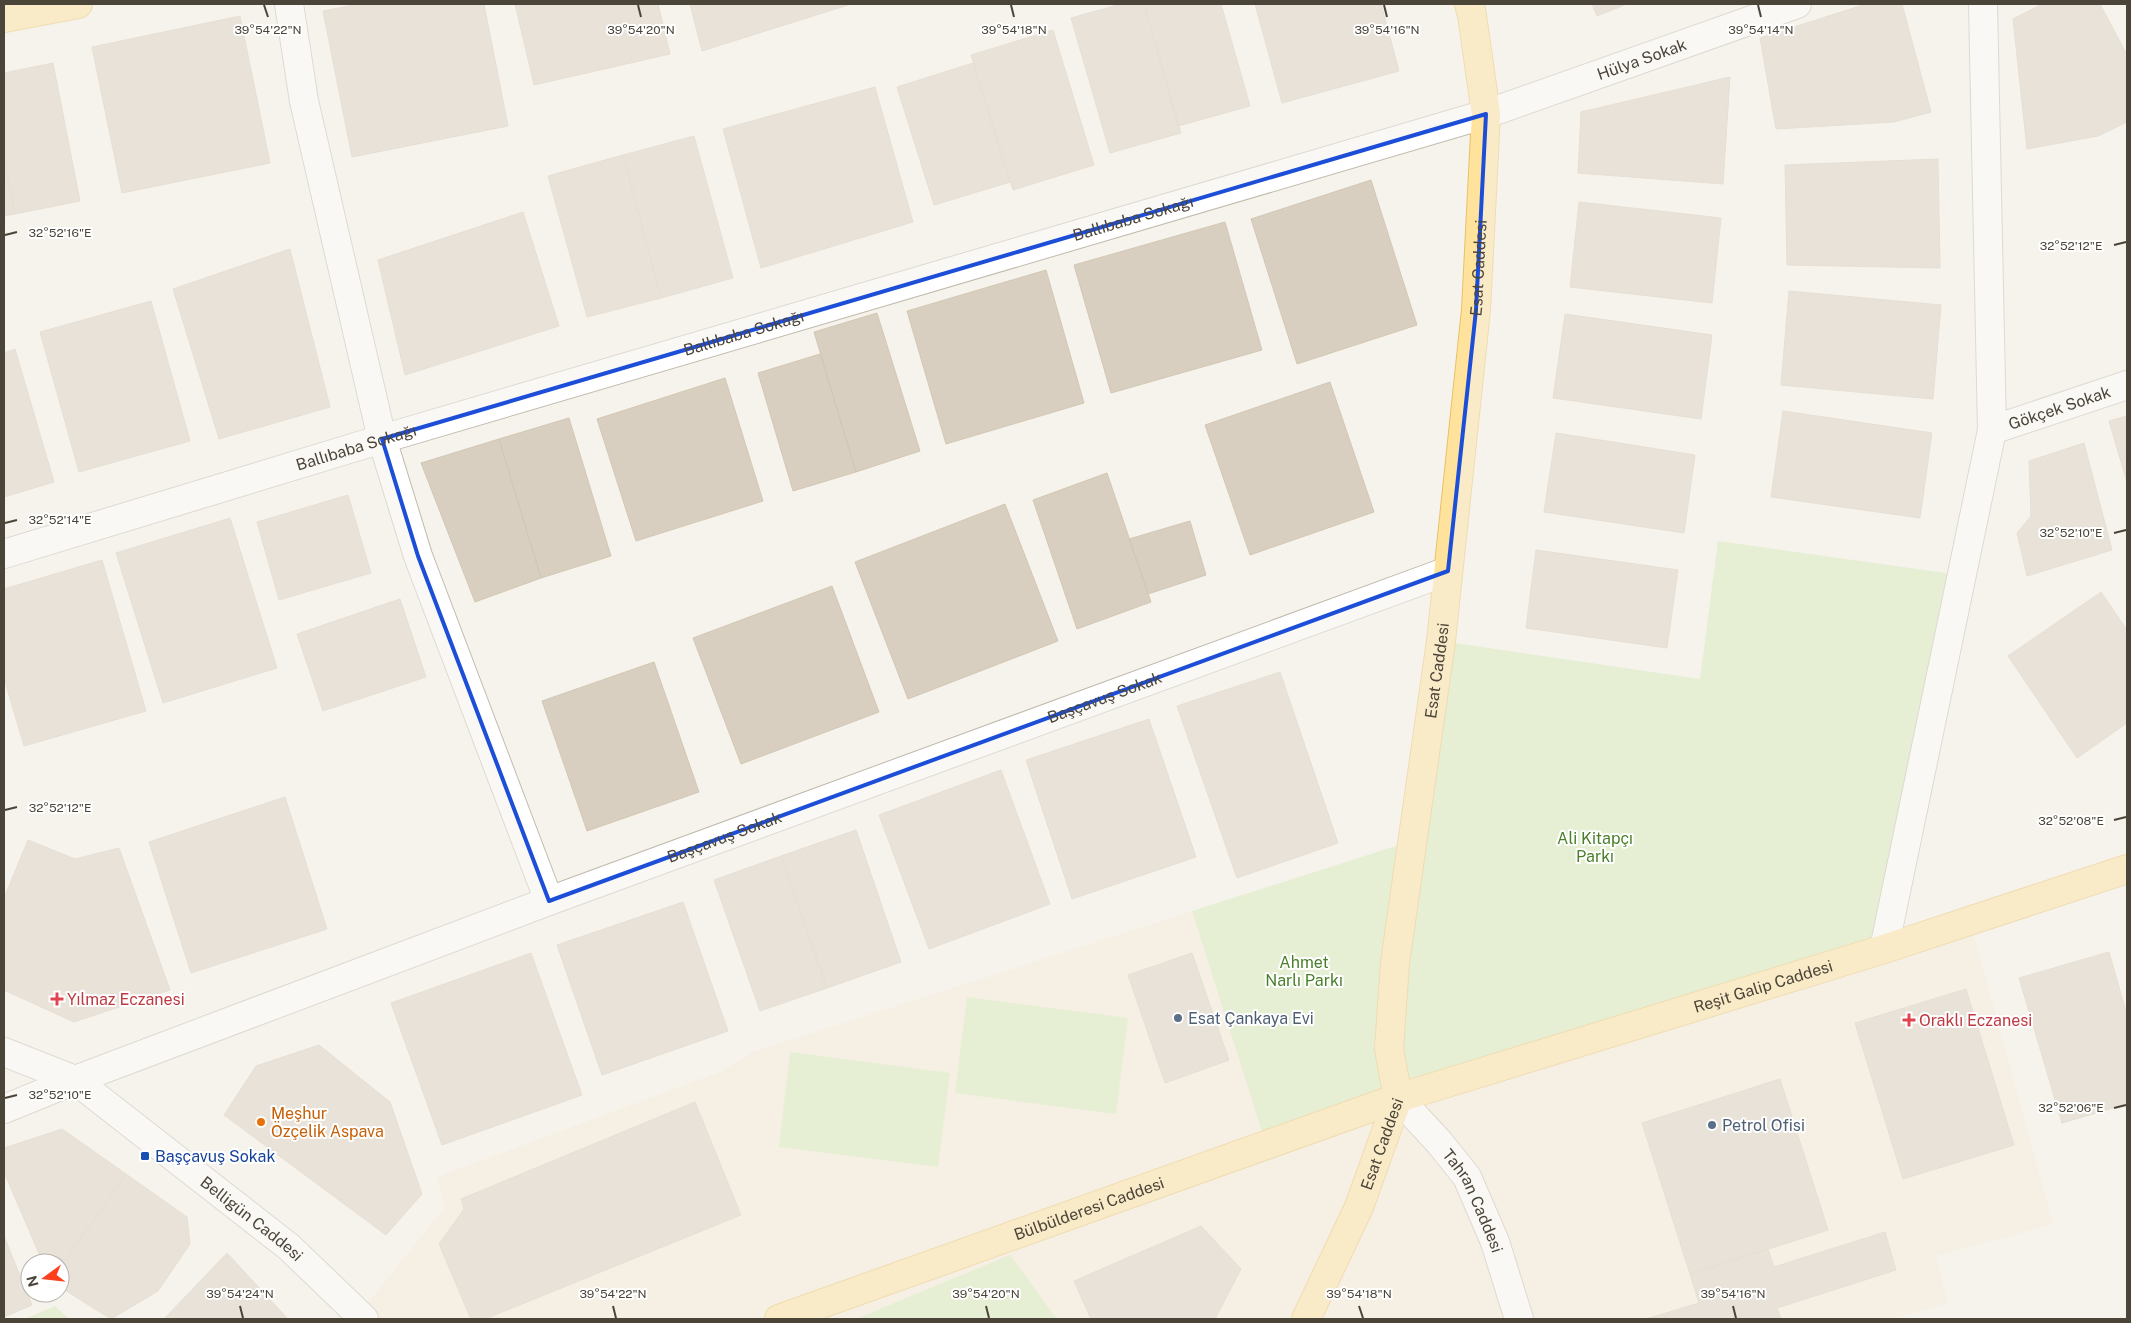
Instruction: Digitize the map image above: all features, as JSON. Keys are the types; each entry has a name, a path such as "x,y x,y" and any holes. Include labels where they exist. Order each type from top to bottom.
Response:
{"main road":[{"path":"4,18 78,4"},
{"name":"Esat Caddesi","path":"1306,1319 1359,1207 1398,1098 1390,1049 1394,963 1441,641 1476,310 1486,114 1469,4"},
{"name":"Reşit Galip Caddesi","path":"1398,1098 1884,949 2127,870"},
{"name":"Bülbülderesi Caddesi","path":"779,1319 1398,1098"}],"street":[{"path":"289,4 304,102 382,439 418,556 549,900"},
{"name":"Hülya Sokak","path":"1486,114 1797,4"},
{"path":"1884,949 1992,430 1983,4"},
{"name":"Ballıbaba Sokağı","path":"4,554 382,439 1486,114"},
{"name":"Gökçek Sokak","path":"1992,430 2127,385"},
{"name":"Başçavuş Sokak","path":"4,1109 75,1080 549,900 1448,571"},
{"name":"Belligün Caddesi","path":"4,1052 75,1080 289,1247 364,1319"},
{"name":"Tahran Caddesi","path":"1398,1098 1439,1142 1468,1177 1496,1242 1519,1319"}],"highlighted area":[{"path":"1486,114 1476,310 1448,571 549,901 418,556 382,439"}],"shaded area":[{"path":"1412,841 1389,1049 1970,921 2053,1224 1936,1256 1948,1303 1890,1319 364,1319 359,1314 445,1207 437,1177 720,1072 753,1052"}],"green space":[{"name":"Ali Kitapçı Parkı","path":"1718,541 1960,575 1884,949 1266,1144 1192,911 1412,841 1441,641 1700,679"},
{"path":"967,997 1128,1018 1116,1114 955,1093"},
{"path":"790,1052 950,1073 938,1167 779,1147"},
{"path":"1010,1255 1057,1319 856,1319"},
{"path":"55,1306 69,1319 24,1319"}],"building":[{"path":"359,4 484,4 508,126 352,157 323,11"},
{"path":"515,4 658,4 670,54 534,85"},
{"path":"690,4 848,4 848,5 702,51"},
{"path":"1121,4 1144,4 1181,133 1110,153 1071,18"},
{"path":"1144,4 1221,4 1250,106 1178,126"},
{"path":"1255,4 1381,4 1399,71 1282,103"},
{"path":"1592,4 1627,4 1597,16"},
{"path":"1866,4 1902,4 1931,112 1894,122 1776,129 1760,38"},
{"path":"2042,4 2100,4 2127,55 2127,122 2098,136 2027,149 2013,19"},
{"path":"240,16 270,163 122,193 92,47"},
{"path":"1053,30 1094,165 1013,190 971,55"},
{"path":"53,63 80,201 15,214 4,159 4,73"},
{"path":"973,63 1010,182 934,205 897,87"},
{"path":"1730,77 1723,184 1578,173 1581,112"},
{"path":"875,87 913,222 761,268 723,129"},
{"path":"694,136 733,278 661,298 623,155"},
{"path":"623,155 661,298 587,317 548,176"},
{"path":"4,159 15,214 4,216"},
{"path":"1938,159 1940,268 1787,265 1785,165"},
{"path":"1371,180 1417,325 1297,364 1251,219"},
{"path":"1579,202 1721,218 1712,303 1570,287"},
{"path":"523,212 559,326 405,375 378,260"},
{"path":"1225,222 1262,350 1111,393 1074,265"},
{"path":"290,249 330,407 219,439 173,289"},
{"path":"1046,270 1084,403 946,444 907,311"},
{"path":"1789,291 1941,305 1933,399 1781,385"},
{"path":"151,301 190,441 79,472 40,332"},
{"path":"877,313 920,451 856,472 814,332"},
{"path":"1565,314 1712,335 1701,419 1553,398"},
{"path":"15,349 54,482 4,497 4,353"},
{"path":"820,354 856,472 793,491 758,373"},
{"path":"725,378 763,501 636,541 597,419"},
{"path":"1330,382 1374,512 1250,555 1205,425"},
{"path":"1783,411 1932,433 1920,518 1771,497"},
{"path":"2127,416 2127,482 2109,421"},
{"path":"569,418 611,556 541,578 499,439"},
{"path":"1556,433 1695,455 1684,533 1544,512"},
{"path":"499,439 541,578 475,602 421,463"},
{"path":"2084,443 2112,550 2027,576 2017,533 2031,516 2029,461"},
{"path":"1107,473 1151,602 1077,629 1033,500"},
{"path":"348,495 371,573 279,600 257,522"},
{"path":"1005,504 1058,641 908,699 855,562"},
{"path":"230,518 277,668 163,703 116,553"},
{"path":"1190,521 1206,575 1148,594 1129,539"},
{"path":"1536,550 1678,570 1667,648 1526,628"},
{"path":"102,560 146,711 24,746 4,678 4,589"},
{"path":"832,586 879,712 741,764 693,638"},
{"path":"2101,592 2127,630 2127,723 2077,758 2008,656"},
{"path":"400,599 426,677 323,711 297,634"},
{"path":"654,662 699,792 587,831 542,701"},
{"path":"1280,672 1338,843 1237,878 1177,706"},
{"path":"1149,719 1196,857 1072,899 1026,760"},
{"path":"1001,770 1050,904 929,949 879,815"},
{"path":"285,797 327,929 191,973 149,842"},
{"path":"856,830 901,962 827,988 781,856"},
{"path":"28,840 75,859 119,848 170,990 74,1022 4,990 4,898"},
{"path":"781,856 827,988 760,1011 714,880"},
{"path":"683,902 728,1031 602,1075 557,945"},
{"path":"2109,952 2127,1015 2127,1104 2062,1123 2019,978"},
{"path":"531,953 582,1095 442,1145 391,1003"},
{"name":"Esat Çankaya Evi","path":"1192,953 1229,1060 1165,1083 1128,975"},
{"path":"1966,989 2014,1145 1903,1179 1855,1023"},
{"path":"319,1045 390,1102 422,1194 386,1235 224,1115 256,1066"},
{"path":"1780,1079 1828,1230 1690,1274 1642,1123"},
{"path":"695,1102 741,1215 485,1319 471,1319 439,1244 464,1209 461,1199"},
{"path":"62,1129 126,1174 70,1254 39,1253 4,1172 4,1148"},
{"path":"126,1174 187,1217 190,1244 158,1291 111,1319 70,1293 70,1254"},
{"path":"1201,1226 1241,1269 1215,1319 1091,1319 1074,1281"},
{"path":"1885,1232 1896,1270 1777,1308 1781,1319 1646,1319 1699,1303 1690,1274 1768,1249 1774,1267"},
{"path":"4,1236 20,1275 20,1303 31,1303 32,1305 4,1317"},
{"path":"227,1253 288,1319 164,1319"}],"place":[{"name":"Yılmaz Eczanesi","path":"57,999"},
{"name":"Esat Çankaya Evi","path":"1178,1018"},
{"name":"Oraklı Eczanesi","path":"1909,1020"},
{"name":"Meşhur Özçelik Aspava","path":"261,1122"},
{"name":"Petrol Ofisi","path":"1712,1125"},
{"name":"Başçavuş Sokak","path":"145,1156"}],"park label":[{"name":"Ahmet Narlı Parkı","path":"1304,971"}]}
